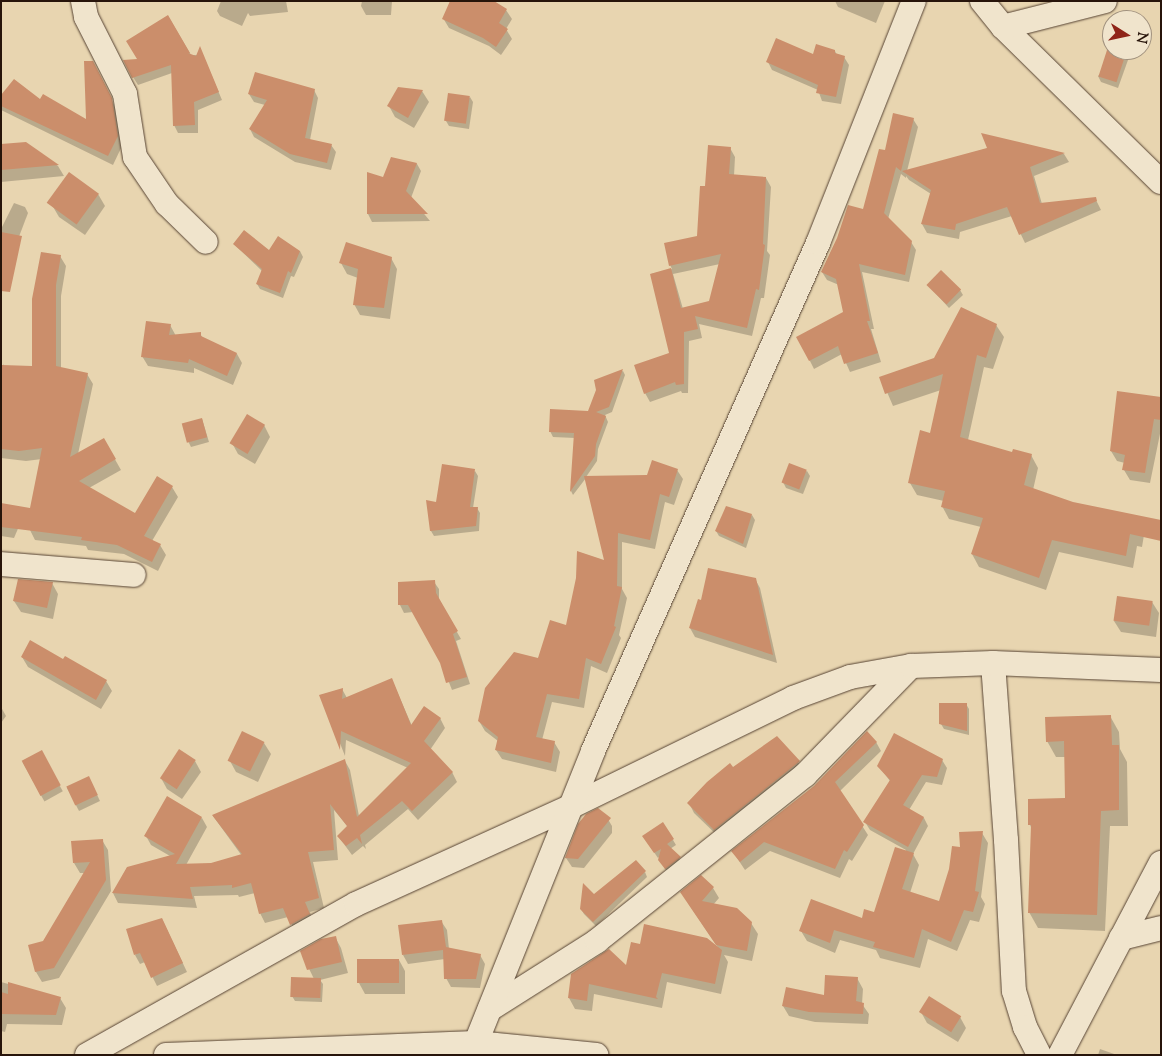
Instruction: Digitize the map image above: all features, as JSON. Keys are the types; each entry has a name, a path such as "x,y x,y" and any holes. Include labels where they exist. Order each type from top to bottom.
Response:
{"street":[{"path":"83,1 86,17 125,94 135,157 167,204 206,242"},
{"path":"473,1049 593,751 818,243 914,1"},
{"path":"982,1 1003,27 1161,182"},
{"path":"1003,27 1105,1"},
{"path":"1,564 134,575"},
{"path":"87,1055 356,904 570,807 793,698 850,677 911,666 993,662 1161,670"},
{"path":"993,662 1006,840 1014,991 1024,1027 1039,1055"},
{"path":"490,1009 598,941 805,774 911,666"},
{"path":"1060,1055 1161,863"},
{"path":"1122,938 1161,928"},
{"path":"166,1055 473,1049 596,1055"}],"building":[{"path":"450,1 494,1 507,9 499,23 508,29 496,47 483,38 442,19"},
{"path":"168,15 190,53 188,53 196,56 200,46 219,92 194,102 195,125 173,126 171,65 132,78 123,60 137,59 126,41"},
{"path":"776,38 813,54 816,44 835,50 835,53 845,56 836,97 816,93 818,85 766,62"},
{"path":"1104,60 1124,60 1116,82 1098,76"},
{"path":"84,61 93,61 112,98 118,136 108,156 1,106 1,95 14,79 40,99 43,94 86,119"},
{"path":"255,72 315,89 305,138 332,144 327,163 290,154 249,129 267,100 248,94"},
{"path":"398,87 423,90 408,118 387,106"},
{"path":"448,93 470,96 466,124 444,121"},
{"path":"893,113 914,118 901,171 896,167 884,213 912,241 905,275 859,264 870,321 867,321 878,353 844,364 838,346 809,361 796,337 843,312 836,279 821,272 837,238 848,205 863,209 879,149 885,150"},
{"path":"981,133 1065,153 1030,167 1040,203 1096,197 1097,201 1019,235 1007,207 956,224 955,230 921,224 931,190 902,171 987,148"},
{"path":"26,142 59,165 1,170 1,144"},
{"path":"708,145 731,147 729,174 766,177 763,244 765,245 759,290 756,289 747,328 695,316 698,329 684,332 684,384 676,385 675,382 644,394 634,365 669,353 650,274 671,268 681,308 709,301 721,254 669,266 664,243 697,236 700,186 705,186"},
{"path":"391,157 417,163 406,191 428,214 367,214 367,172 383,177"},
{"path":"69,172 99,194 77,224 47,203"},
{"path":"244,230 269,250 278,236 300,251 291,273 288,271 280,293 256,284 262,269 233,244"},
{"path":"1,232 22,236 10,292 1,291"},
{"path":"346,242 392,257 384,308 353,305 358,269 339,263"},
{"path":"41,252 61,255 56,285 56,366 88,373 70,457 104,438 116,459 79,481 135,513 157,476 173,486 144,536 161,544 152,562 117,545 81,540 82,537 1,527 1,503 30,508 42,448 19,451 1,449 2,365 32,366 32,299"},
{"path":"941,270 961,289 947,305 926,285"},
{"path":"961,307 997,324 986,358 977,355 960,437 1012,452 1013,449 1032,454 1024,485 1073,502 1161,520 1161,541 1130,534 1126,556 1052,540 1039,578 971,554 983,518 941,507 945,491 908,483 920,430 930,433 943,374 885,394 879,377 934,358"},
{"path":"146,321 171,324 169,335 201,332 201,336 237,353 227,376 189,359 188,363 141,357"},
{"path":"623,369 609,407 596,412 606,416 596,444 595,456 570,492 574,433 549,432 550,409 588,411 596,390 594,380"},
{"path":"1117,391 1161,397 1161,420 1154,419 1145,473 1122,470 1125,455 1110,451"},
{"path":"247,414 265,425 247,454 229,443"},
{"path":"202,418 207,437 187,443 182,423"},
{"path":"652,460 678,469 669,497 660,494 650,540 618,533 617,586 622,587 614,626 616,627 601,664 586,658 579,699 547,694 536,737 555,741 551,763 495,750 498,737 478,721 485,688 514,652 538,658 550,620 566,625 576,578 577,551 604,560 584,476 647,475"},
{"path":"789,463 807,470 799,489 781,483"},
{"path":"442,464 475,469 470,507 478,507 476,526 430,531 426,500 436,502"},
{"path":"726,506 752,514 743,544 715,531"},
{"path":"708,568 756,578 773,655 689,628 698,599 701,600"},
{"path":"18,579 53,582 47,608 13,601"},
{"path":"435,580 436,593 458,631 453,634 467,677 446,683 440,663 408,605 398,605 398,582"},
{"path":"1117,596 1153,601 1149,626 1114,621"},
{"path":"30,640 63,659 65,656 107,680 96,700 21,657"},
{"path":"392,678 411,725 424,706 441,718 424,741 453,772 412,811 402,801 360,835 362,844 357,838 346,846 337,836 347,826 330,804 334,850 308,852 319,898 305,902 310,914 290,925 283,908 259,914 251,883 232,888 232,885 190,887 193,899 112,893 127,867 175,854 144,836 167,796 202,817 176,864 211,863 242,854 212,815 345,759 357,817 411,763 341,731 340,750 319,695 343,688 342,699"},
{"path":"939,703 967,703 967,731 939,724"},
{"path":"1111,715 1112,745 1119,745 1119,810 1101,811 1097,915 1028,913 1031,825 1028,825 1028,799 1065,798 1064,741 1046,742 1045,717"},
{"path":"242,731 264,742 250,772 228,761"},
{"path":"867,731 877,742 835,782 864,825 847,852 844,850 835,869 764,842 740,862 731,851 814,786"},
{"path":"894,733 943,759 937,777 922,775 903,805 924,817 908,847 863,822 890,780 877,766"},
{"path":"777,736 800,761 714,830 687,803 707,782 730,763 733,767"},
{"path":"179,749 196,760 177,789 160,778"},
{"path":"42,750 61,785 40,796 22,761"},
{"path":"89,776 98,795 75,806 66,787"},
{"path":"598,808 611,818 578,859 565,858 578,824 586,814"},
{"path":"663,822 674,839 667,844 681,857 665,869 658,860 661,849 654,853 642,836"},
{"path":"983,831 975,891 979,892 973,912 964,910 951,942 922,929 914,958 873,947 875,942 834,930 830,943 799,931 811,899 862,918 864,909 874,912 895,847 914,853 902,889 939,901 949,869 952,846 960,847 959,832"},
{"path":"103,839 106,880 54,968 35,972 28,945 43,941 90,862 73,863 71,841"},
{"path":"636,860 646,871 593,922 580,909 583,883 594,894"},
{"path":"701,875 714,887 702,901 737,908 752,922 747,951 716,945 680,892"},
{"path":"162,918 183,963 151,978 140,953 134,955 126,929"},
{"path":"442,920 446,947 481,954 476,979 444,979 443,950 402,955 398,925"},
{"path":"644,924 707,938 722,950 715,984 662,973 656,997 658,999 589,984 587,1001 568,998 571,974 609,949 626,965 631,942 640,944"},
{"path":"336,936 342,962 307,970 300,951 321,939"},
{"path":"357,959 399,959 399,983 357,983"},
{"path":"825,975 858,977 856,1001 864,1003 863,1014 809,1012 782,1006 786,987 824,995"},
{"path":"291,977 321,978 320,998 290,997"},
{"path":"8,982 61,997 56,1015 1,1014 1,992 8,994"},
{"path":"929,996 961,1016 951,1032 919,1012"}]}
